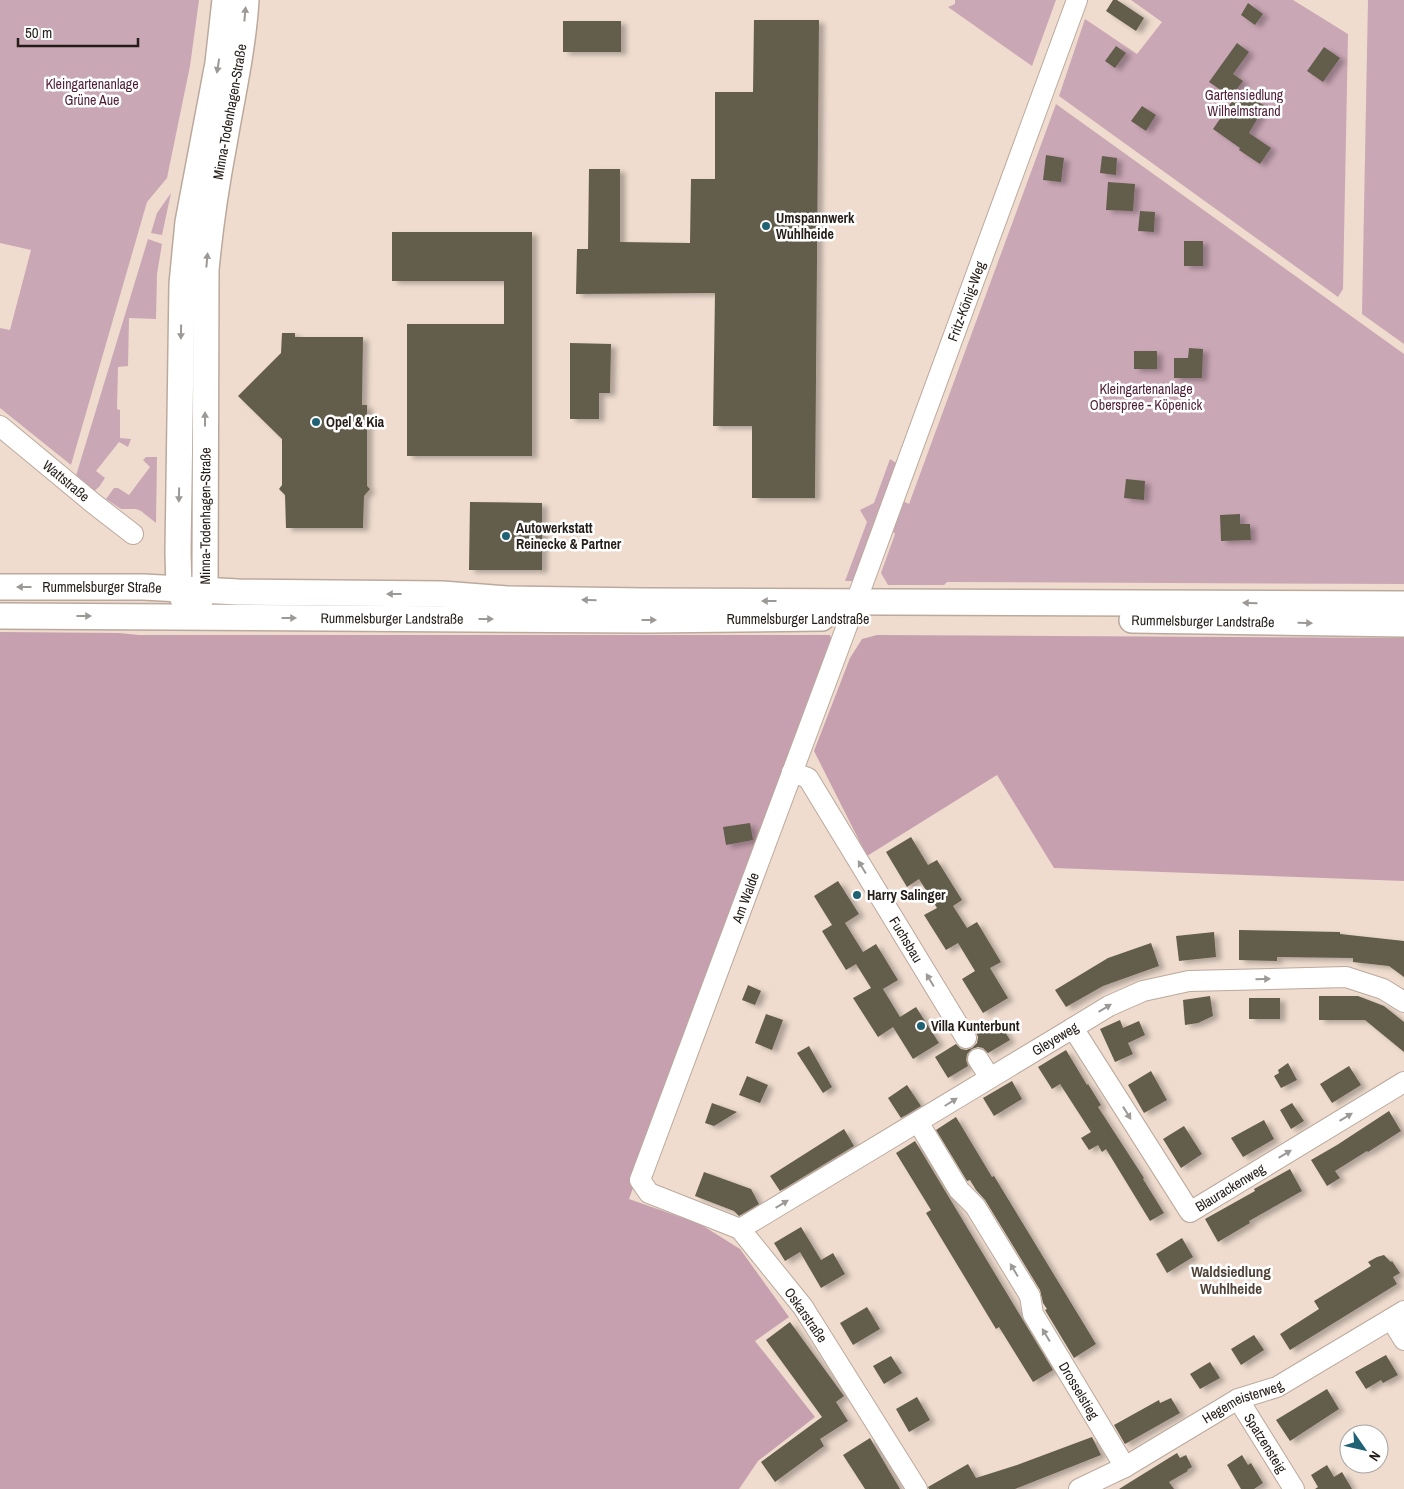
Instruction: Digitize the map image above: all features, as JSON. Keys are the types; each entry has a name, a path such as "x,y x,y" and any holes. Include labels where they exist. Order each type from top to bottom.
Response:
{"main road":[{"name":"Minna-Todenhagen-Straße","path":"192,617 179,589 182,284 188,222 218,63 225,0"},
{"name":"Minna-Todenhagen-Straße","path":"192,617 204,590 206,270 210,225 241,50 246,0"},
{"name":"Rummelsburger Straße","path":"0,588 204,590"},
{"name":"Rummelsburger Landstraße","path":"204,590 442,594 507,599 644,601 852,610 885,619 1000,617 1404,624"},
{"name":"Rummelsburger Landstraße","path":"192,617 637,620 852,610 1404,604"},
{"name":"Rummelsburger Straße","path":"0,616 192,617"}],"street":[{"name":"Fritz-König-Weg","path":"852,610 1077,0"},
{"name":"Wattstraße","path":"0,426 133,534"},
{"name":"Am Walde","path":"648,1193 640,1180 852,610"},
{"name":"Fuchsbau","path":"792,772 808,778 966,1038"},
{"name":"Gleyeweg","path":"740,1229 1109,1006 1143,991 1189,981 1346,977 1383,990 1404,1002"},
{"name":"Blaurackenweg","path":"1073,1028 1190,1212 1404,1082"},
{"path":"978,1059 990,1078"},
{"name":"Drosselstieg","path":"918,1122 959,1190 975,1206 1030,1296 1033,1314 1125,1467"},
{"name":"Oskarstraße","path":"648,1193 740,1229 804,1307 917,1489"},
{"path":"1397,1315 1404,1340"},
{"name":"Hegemeisterweg","path":"1079,1489 1125,1467 1238,1400 1277,1386 1397,1315"},
{"name":"Spatzensteig","path":"1238,1400 1294,1489"}],"green space":[{"name":"Kleingartenanlage Grüne Aue","path":"0,0 199,0 190,66 167,178 147,202 71,465 0,408 0,328 10,330 31,250 0,243"},
{"path":"955,0 1056,0 1032,66 948,7 955,4"},
{"name":"Gartensiedlung Wilhelmstrand","path":"1131,0 1293,0 1348,34 1343,289 1338,297 1059,96 1085,19 1137,54 1162,22"},
{"path":"1368,0 1404,0 1404,344 1362,314"},
{"name":"Kleingartenanlage Oberspree - Köpenick","path":"1056,104 1404,354 1404,584 947,582 944,585 888,585 881,573 895,534 891,529 901,500 909,504"},
{"path":"171,193 162,235 151,233 157,213"},
{"path":"148,239 162,244 157,274 156,319 129,318 128,366 118,367 117,409 120,410 120,438 131,439 128,447 119,442 96,471 105,478 92,493 75,479"},
{"path":"146,457 157,457 156,523 141,511 121,509 106,499 114,488 118,488 129,495 150,467 143,460"},
{"path":"890,459 898,464 854,581 845,581 867,522 860,510 874,503"}],"shaded area":[{"path":"0,632 119,633 139,635 830,635 832,642 629,1199 700,1224 740,1249 789,1317 755,1341 815,1417 758,1461 739,1489 0,1489"},
{"path":"877,635 1404,638 1404,881 1054,868 997,775 867,856 814,751 850,658 862,639"}],"building":[{"path":"1113,0 1117,0 1144,18 1136,31 1106,11"},
{"path":"1248,3 1263,14 1255,25 1241,15"},
{"name":"Umspannwerk Wuhlheide","path":"754,20 819,20 815,498 752,498 752,426 713,426 715,293 576,294 577,249 588,249 589,169 620,169 620,242 690,243 691,179 715,179 715,92 753,92"},
{"path":"563,21 621,21 621,52 563,52"},
{"path":"1237,43 1249,52 1233,74 1243,81 1231,97 1209,82"},
{"path":"1116,46 1126,53 1115,68 1105,61"},
{"path":"1324,47 1340,58 1323,82 1307,71"},
{"path":"1239,91 1265,106 1249,133 1271,148 1260,164 1213,129"},
{"path":"1142,106 1156,115 1146,131 1131,121"},
{"path":"1046,155 1064,158 1061,182 1043,180"},
{"path":"1102,156 1117,158 1116,175 1100,173"},
{"path":"1108,182 1135,184 1133,211 1106,210"},
{"path":"1140,211 1155,212 1154,232 1138,231"},
{"path":"392,232 532,232 532,456 407,456 407,324 504,324 504,281 392,281"},
{"path":"1184,241 1203,241 1203,266 1184,266"},
{"name":"Opel & Kia","path":"282,333 295,333 295,337 363,337 362,405 367,405 367,486 370,489 364,496 363,528 286,528 285,495 279,489 282,485 282,439 238,396 281,353"},
{"path":"570,343 611,344 610,393 599,393 599,419 570,419"},
{"path":"1189,348 1203,349 1202,378 1174,378 1174,358 1188,358"},
{"path":"1134,351 1157,351 1157,369 1134,369"},
{"path":"1126,479 1145,481 1144,500 1124,498"},
{"name":"Autowerkstatt Reinecke & Partner","path":"470,502 542,503 542,570 469,570"},
{"path":"1240,514 1240,524 1250,524 1251,540 1221,541 1220,515"},
{"path":"750,823 753,840 726,845 723,827"},
{"path":"911,837 928,865 937,860 962,900 953,906 967,928 977,922 1001,962 990,968 1008,998 983,1013 962,979 975,971 958,943 946,950 924,915 937,908 919,879 907,887 886,852"},
{"path":"838,881 859,914 845,923 863,952 876,944 898,980 883,989 900,1017 916,1007 939,1043 913,1059 893,1027 878,1037 853,998 871,988 856,964 846,970 822,931 832,925 814,896"},
{"path":"1239,930 1340,932 1340,934 1404,941 1404,977 1389,966 1353,962 1353,958 1277,957 1277,961 1239,960"},
{"path":"1214,932 1216,957 1179,961 1176,936"},
{"path":"1151,943 1159,966 1103,986 1066,1007 1055,990 1108,958"},
{"path":"748,985 761,991 755,1005 742,1000"},
{"path":"1210,996 1213,1016 1198,1023 1185,1025 1183,1000"},
{"path":"1319,996 1358,996 1384,1006 1404,1022 1404,1052 1365,1020 1319,1020"},
{"path":"1249,998 1280,998 1280,1019 1249,1019"},
{"path":"766,1014 783,1020 772,1050 755,1043"},
{"path":"997,1019 1010,1040 988,1053 983,1048 972,1049 967,1054 968,1066 948,1078 935,1057 956,1044 961,1049 972,1048 977,1043 978,1037 976,1032"},
{"path":"1120,1020 1123,1028 1139,1021 1145,1035 1128,1043 1133,1054 1115,1062 1100,1029"},
{"path":"809,1046 832,1087 823,1093 797,1053"},
{"path":"1066,1050 1101,1105 1098,1107 1144,1178 1164,1213 1150,1221 1106,1149 1102,1152 1098,1145 1089,1150 1081,1138 1091,1132 1060,1084 1052,1089 1038,1067"},
{"path":"1288,1063 1297,1080 1281,1088 1274,1076 1279,1073 1278,1070"},
{"path":"1349,1066 1361,1085 1332,1103 1320,1084"},
{"path":"1151,1071 1167,1100 1144,1113 1128,1085"},
{"path":"747,1076 768,1085 760,1103 739,1095"},
{"path":"1012,1081 1022,1099 994,1116 983,1098"},
{"path":"907,1085 921,1106 901,1118 888,1098"},
{"path":"712,1103 737,1112 714,1126 705,1123"},
{"path":"1292,1103 1304,1121 1291,1129 1280,1110"},
{"path":"1389,1111 1401,1131 1335,1171 1340,1178 1327,1186 1311,1160"},
{"path":"956,1117 1096,1344 1074,1358 1045,1310 1047,1309 1043,1303 1040,1290 985,1200 970,1180 967,1181 936,1130"},
{"path":"1264,1120 1274,1139 1243,1157 1231,1138"},
{"path":"1184,1126 1202,1154 1181,1168 1163,1139"},
{"path":"844,1129 854,1146 780,1191 770,1176"},
{"path":"915,1141 1053,1370 1033,1382 999,1327 996,1329 926,1213 931,1210 896,1153"},
{"path":"1290,1169 1302,1191 1249,1221 1250,1223 1218,1242 1205,1219"},
{"path":"704,1172 751,1189 759,1204 739,1216 734,1211 695,1196"},
{"path":"801,1227 821,1260 833,1253 845,1274 821,1288 800,1252 785,1261 774,1243"},
{"path":"1182,1238 1193,1257 1167,1273 1156,1254"},
{"path":"1384,1255 1392,1261 1400,1273 1393,1277 1397,1284 1290,1350 1280,1334 1319,1309 1314,1301 1371,1266 1368,1262"},
{"path":"867,1307 880,1329 853,1345 840,1323"},
{"path":"790,1322 844,1396 836,1402 848,1421 820,1439 824,1446 775,1482 761,1462 822,1417 766,1340"},
{"path":"1254,1335 1264,1350 1241,1365 1231,1349"},
{"path":"1386,1355 1398,1375 1383,1383 1381,1380 1366,1389 1355,1372"},
{"path":"891,1356 902,1373 884,1384 873,1366"},
{"path":"1210,1362 1220,1378 1200,1389 1190,1374"},
{"path":"1327,1389 1339,1409 1290,1441 1276,1420"},
{"path":"917,1397 930,1420 909,1432 896,1409"},
{"path":"1171,1398 1180,1413 1125,1444 1114,1425 1159,1400 1160,1403"},
{"path":"1092,1437 1101,1455 1015,1489 929,1489 928,1487 968,1464 976,1478"},
{"path":"870,1438 900,1489 865,1489 843,1455"},
{"path":"1177,1453 1180,1458 1186,1455 1192,1467 1169,1482 1174,1489 1119,1489"},
{"path":"1242,1455 1248,1465 1251,1463 1263,1483 1254,1489 1241,1489 1227,1465"},
{"path":"1327,1465 1334,1477 1343,1474 1352,1489 1315,1489 1318,1487 1311,1475"}],"place":[{"name":"Umspannwerk Wuhlheide","path":"766,226"},
{"name":"Opel & Kia","path":"316,422"},
{"name":"Autowerkstatt Reinecke & Partner","path":"506,536"},
{"name":"Harry Salinger","path":"857,895"},
{"name":"Villa Kunterbunt","path":"921,1026"}],"district":[{"name":"Waldsiedlung Wuhlheide","path":"1231,1280"}]}
